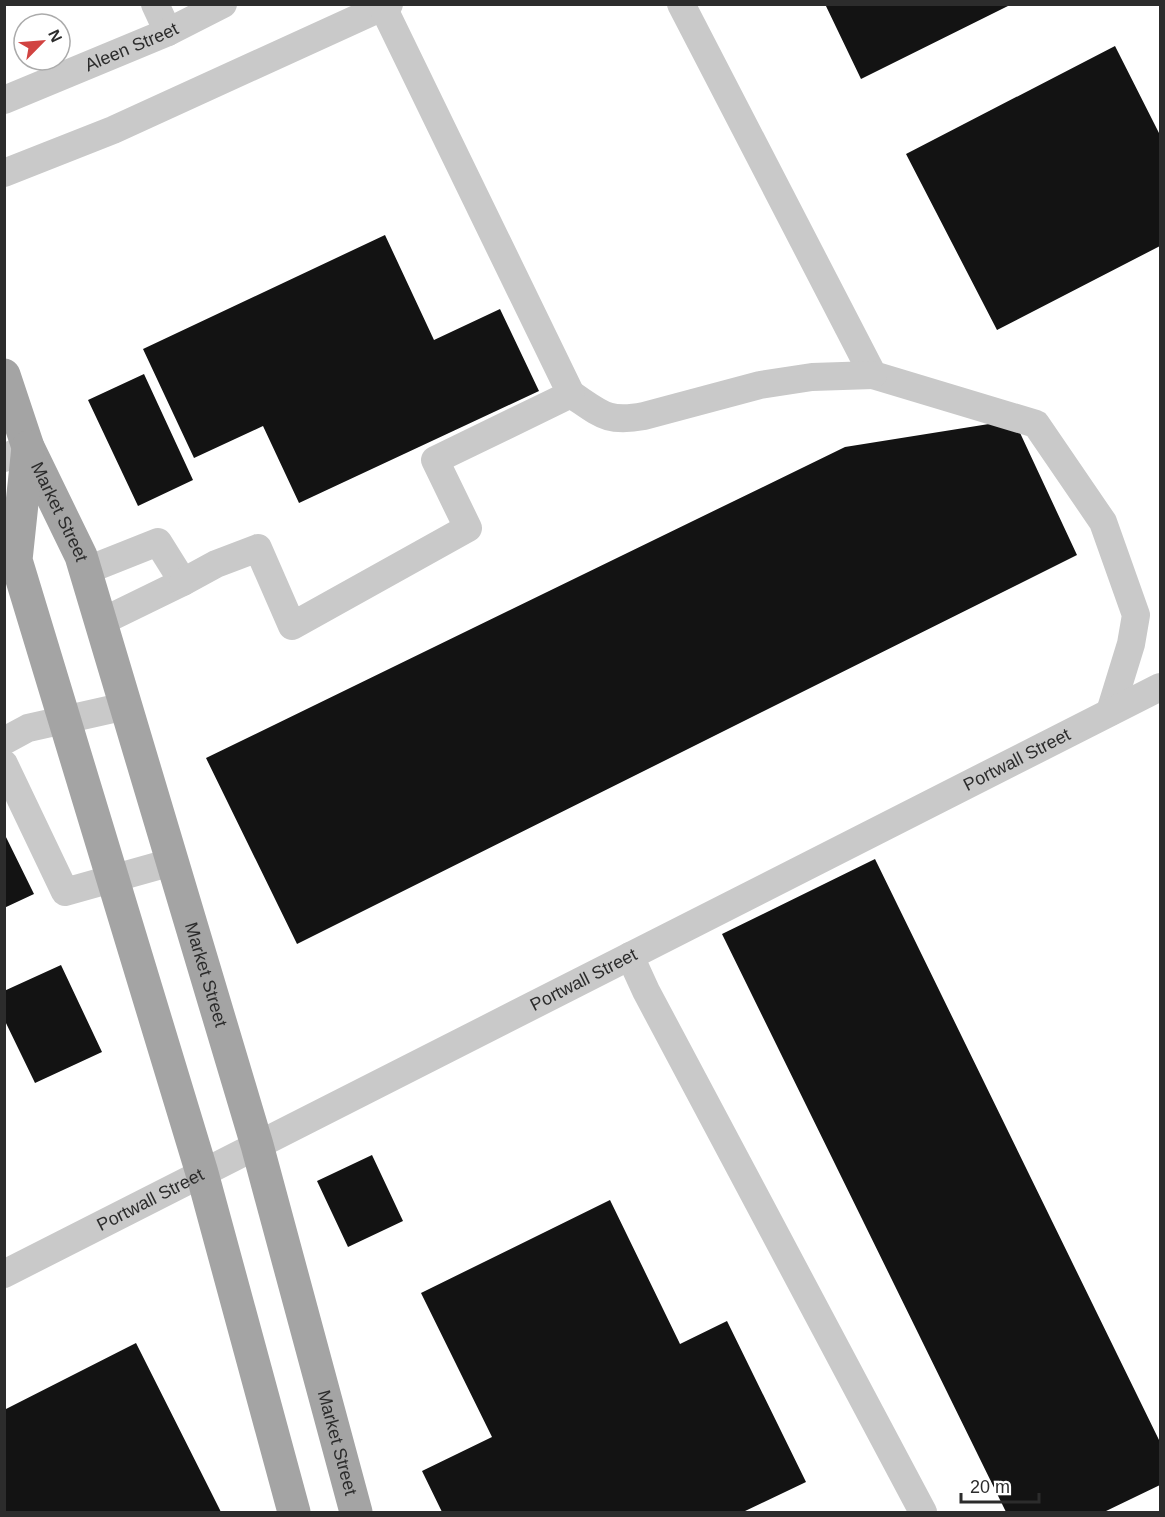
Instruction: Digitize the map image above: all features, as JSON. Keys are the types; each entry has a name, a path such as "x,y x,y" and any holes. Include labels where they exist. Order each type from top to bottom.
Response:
{"main road":[{"name":"Market Street","path":"4,375 16,452 16,560 202,1173 294,1512"},
{"name":"Market Street","path":"16,452 81,556 257,1145 356,1512"}],"street":[{"path":"155,4 168,32"},
{"name":"Aleen Street","path":"4,100 168,32 223,4"},
{"path":"681,4 873,375"},
{"path":"4,173 113,130 386,6 571,394 604,417 626,420 760,385 812,377 873,375 1036,424 1103,522 1136,615 1131,644 1110,712"},
{"path":"100,622 216,564 258,548 292,626 468,528 435,460 571,394"},
{"path":"85,571 158,542 183,582"},
{"name":"Portwall Street","path":"4,1274 1161,687"},
{"path":"4,741 28,729 126,706"},
{"path":"4,764 65,892 172,862"},
{"path":"630,956 646,991 923,1512"}],"building":[{"path":"825,4 1012,4 861,79"},
{"path":"1115,46 1160,135 1160,246 997,330 906,154"},
{"path":"385,235 434,340 500,309 539,391 299,503 263,426 194,458 143,349"},
{"path":"144,374 193,480 138,506 88,400"},
{"path":"1014,420 1077,555 297,944 206,758 845,447"},
{"path":"4,833 34,894 4,908"},
{"path":"875,859 1160,1442 1160,1485 1104,1512 1006,1512 722,934"},
{"path":"61,965 102,1052 35,1083 4,1019 4,991"},
{"path":"372,1155 403,1221 348,1247 317,1181"},
{"path":"610,1200 680,1344 727,1321 806,1482 743,1512 442,1512 422,1471 492,1437 421,1293"},
{"path":"136,1343 221,1512 4,1512 4,1410"}]}
